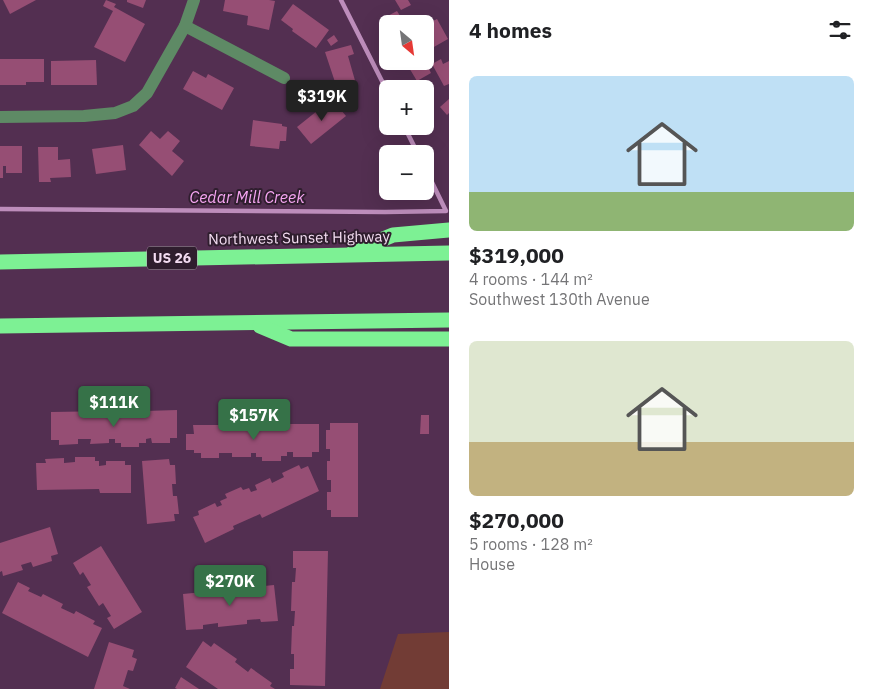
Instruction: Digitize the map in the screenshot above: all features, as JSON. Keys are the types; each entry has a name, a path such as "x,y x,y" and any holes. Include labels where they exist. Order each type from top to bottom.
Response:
{"highway":[{"path":"345,255 393,235 449,230"},
{"name":"Northwest Sunset Highway","path":"0,262 449,253"},
{"path":"0,326 449,320"},
{"path":"254,323 291,339 449,339"}],"street":[{"path":"0,117 84,116 115,113 133,106 147,93 186,26 194,0"},
{"path":"186,26 284,78"}],"shaded area":[{"path":"449,632 449,689 380,689 398,634"}],"building":[{"path":"3,0 36,0 10,14"},
{"path":"106,0 116,4 114,7 145,24 125,62 94,47 113,11 103,6"},
{"path":"127,0 146,0 143,8 127,2"},
{"path":"225,0 275,1 269,30 247,25 248,16 223,11"},
{"path":"395,0 408,0 411,5 401,10"},
{"path":"293,4 329,30 316,48 292,31 293,29 281,20"},
{"path":"397,11 400,15 390,15"},
{"path":"437,19 448,39 434,47 434,20"},
{"path":"334,35 338,41 331,46 327,40"},
{"path":"351,45 354,54 348,56 356,84 340,89 338,84 336,85 325,52"},
{"path":"0,59 44,59 44,82 26,82 26,85 0,85"},
{"path":"441,59 443,64 449,61 449,84 444,86 434,68 434,63"},
{"path":"96,60 97,85 51,85 51,61"},
{"path":"410,70 430,70 431,73 416,80"},
{"path":"193,71 206,78 208,74 234,88 222,110 183,89"},
{"path":"332,99 346,116 311,144 297,127"},
{"path":"449,99 449,113 447,115 440,107"},
{"path":"253,120 282,124 282,126 287,127 286,141 280,141 279,149 250,146"},
{"path":"151,131 160,139 168,131 180,141 172,151 184,161 172,176 139,145"},
{"path":"123,145 126,170 96,174 92,149"},
{"path":"0,146 22,146 22,173 6,173 6,166 3,166 3,178 0,178"},
{"path":"38,147 58,147 58,160 70,159 71,177 50,178 51,182 39,182"},
{"path":"177,410 177,438 170,438 170,443 152,443 151,438 146,439 146,443 139,443 139,447 121,447 121,443 115,443 115,439 109,439 109,443 90,444 91,439 78,439 78,444 59,445 59,440 51,440 51,412 112,411 112,416 145,415 145,411"},
{"path":"421,415 429,415 429,434 420,434"},
{"path":"330,423 358,423 358,517 331,517 331,510 327,510 327,492 331,492 331,480 327,480 327,461 330,461 330,449 326,449 326,430 330,430"},
{"path":"287,424 319,424 319,452 312,452 312,457 293,457 293,452 287,452 287,456 281,456 281,461 262,461 262,457 256,457 256,453 251,453 251,457 232,457 232,453 219,453 219,458 201,458 201,453 194,453 194,450 186,450 186,434 194,434 193,425 257,425 257,429 287,429"},
{"path":"75,457 95,457 95,461 99,461 99,466 106,465 106,461 125,461 125,465 131,465 131,493 100,493 99,489 37,490 36,463 46,463 45,459 64,458 64,463 75,462"},
{"path":"169,459 170,465 175,465 176,484 172,484 173,496 177,496 179,514 174,514 175,521 147,524 142,461"},
{"path":"299,465 301,469 308,466 319,491 262,518 260,514 233,526 234,529 205,543 193,517 199,515 198,511 215,503 217,507 222,505 220,501 227,498 225,494 241,487 243,490 249,488 251,492 257,490 255,485 270,478 272,483 284,477 282,473"},
{"path":"50,527 58,554 51,556 52,561 33,567 31,562 21,565 23,570 3,576 2,571 0,572 0,543"},
{"path":"101,546 142,612 114,629 107,618 111,616 103,603 99,606 87,587 91,585 83,572 80,575 73,563"},
{"path":"293,551 328,551 325,686 290,685 290,669 294,669 294,654 291,654 292,626 294,626 295,611 291,611 292,582 295,582 296,568 293,568"},
{"path":"18,582 30,588 28,591 41,597 43,594 63,604 61,608 74,614 76,611 95,621 93,624 102,628 88,657 2,613"},
{"path":"274,585 278,621 261,622 260,619 247,620 247,624 218,627 218,623 203,625 203,629 186,630 183,594"},
{"path":"203,641 211,647 214,643 237,659 235,662 248,672 251,668 272,683 270,686 275,689 218,689 186,667"},
{"path":"109,642 134,650 132,657 137,659 133,671 128,670 123,686 130,689 94,689"},
{"path":"181,677 199,689 175,688"}],"waterway":[{"name":"Cedar Mill Creek","path":"341,0 381,80"},
{"name":"Cedar Mill Creek","path":"408,135 414,145"},
{"name":"Cedar Mill Creek","path":"0,209 446,211 434,186"}]}
